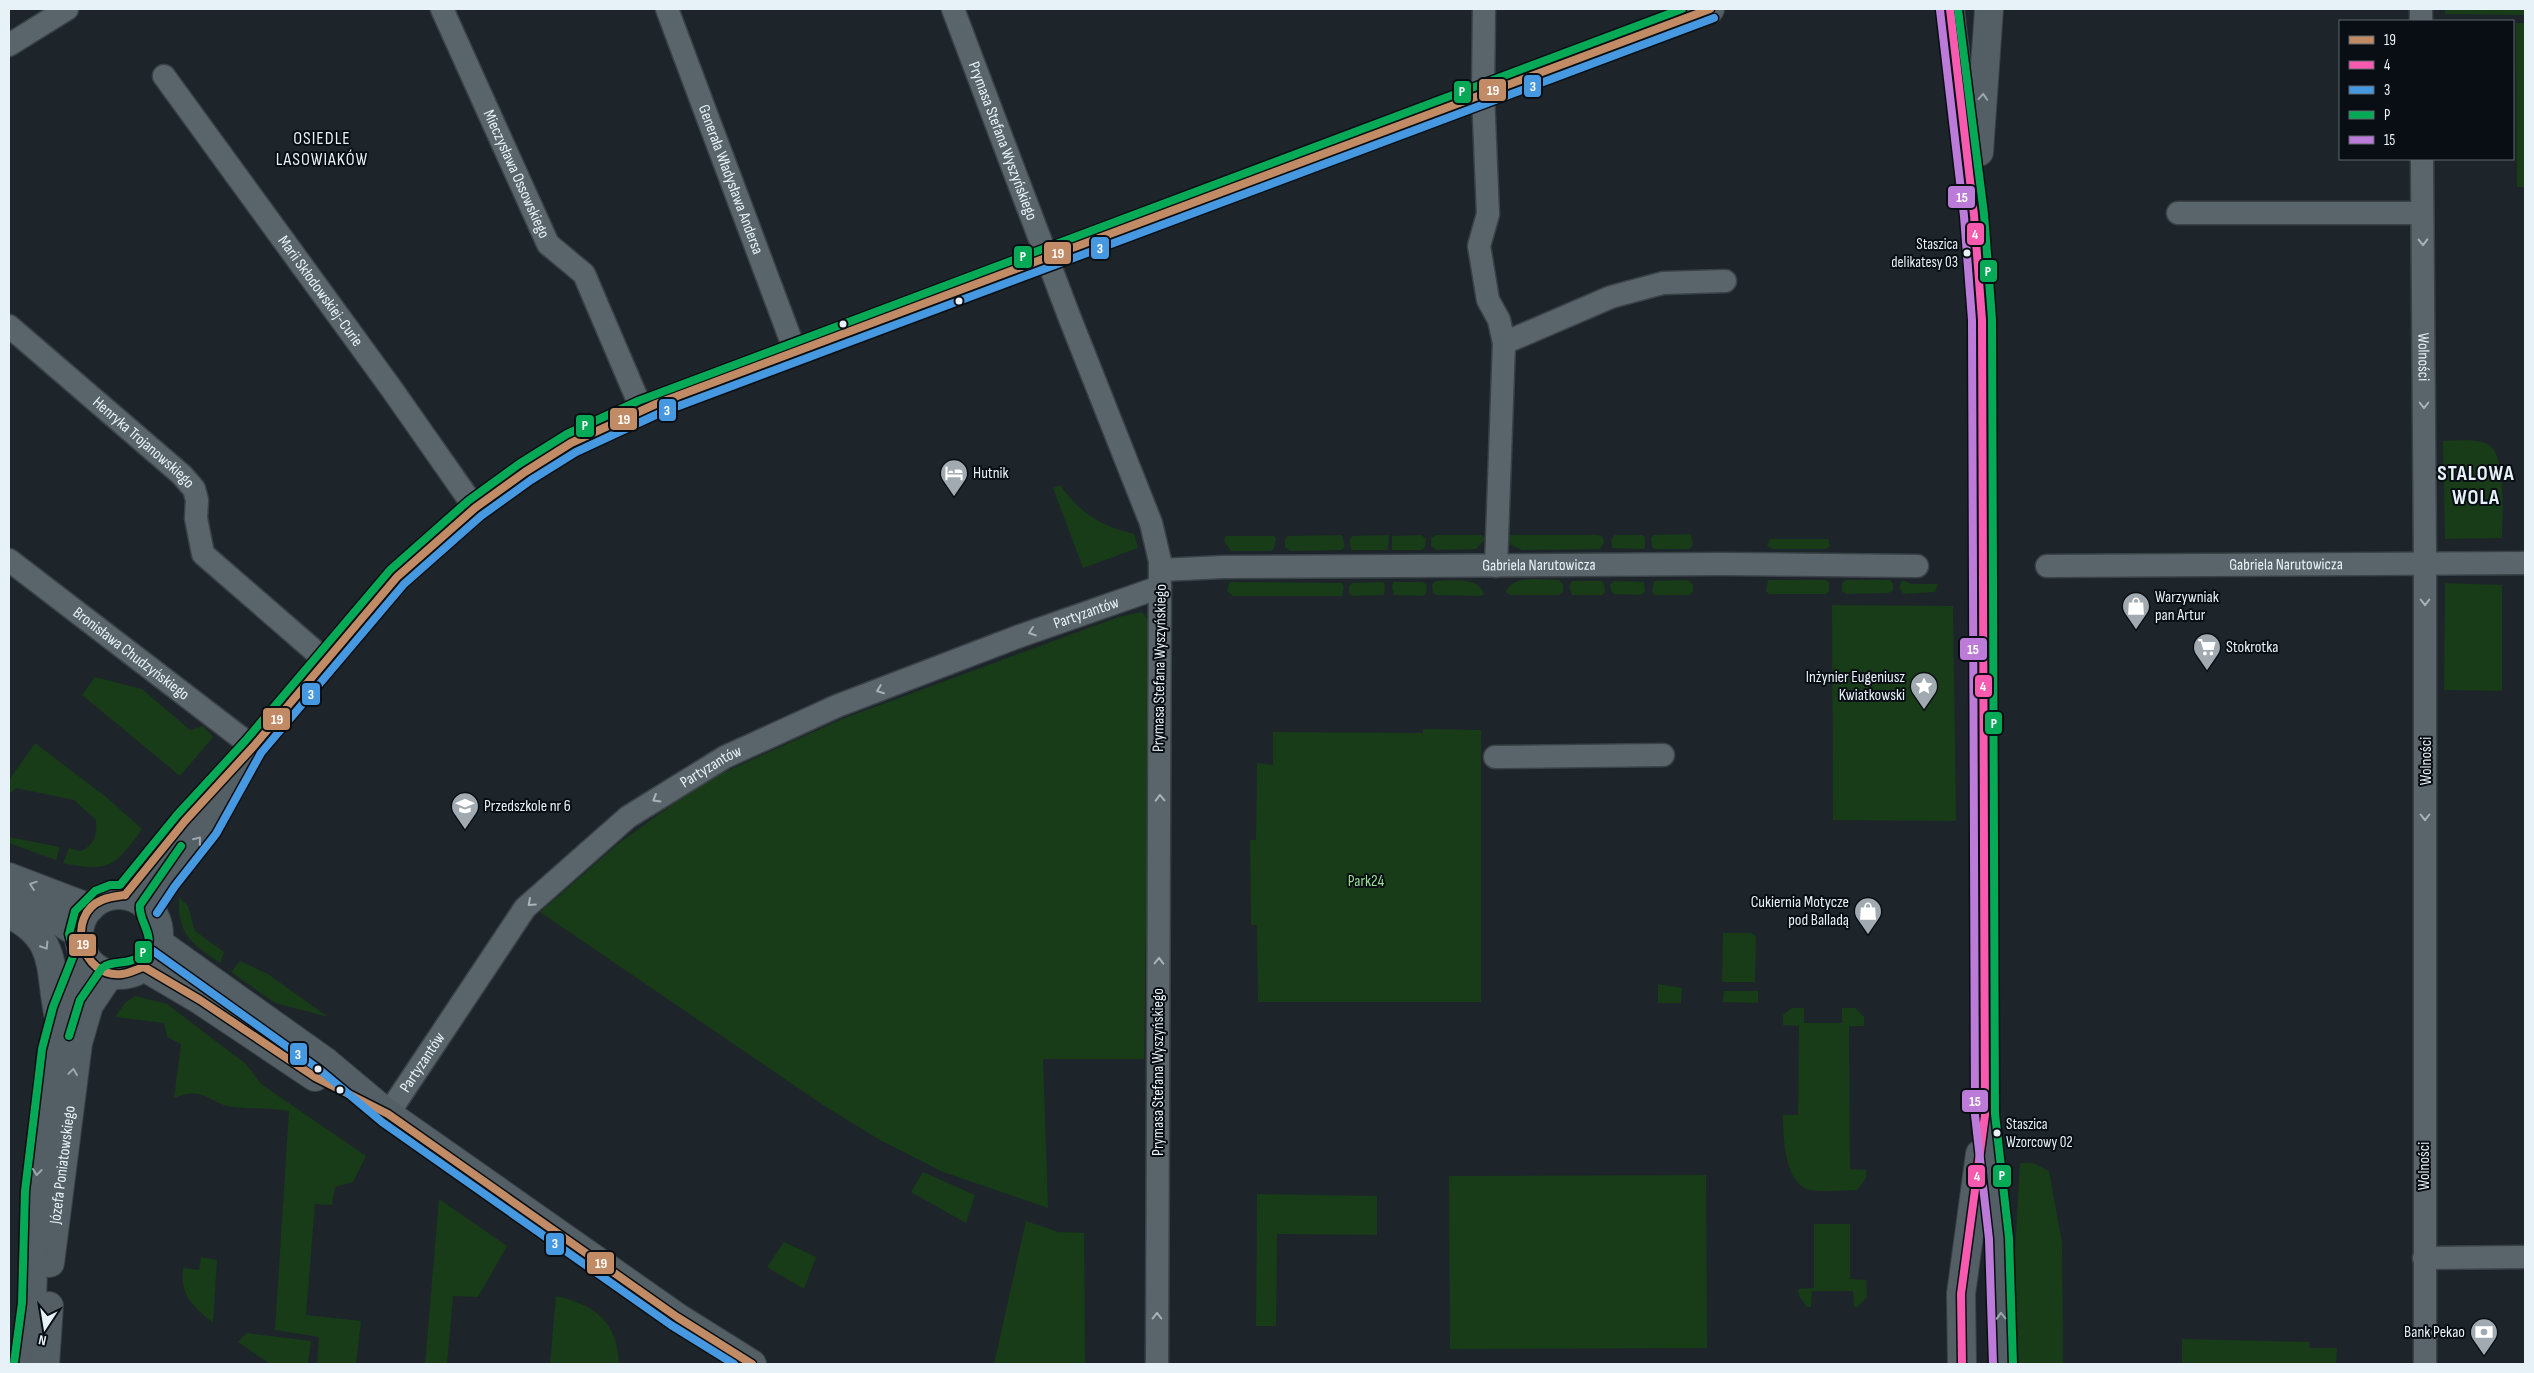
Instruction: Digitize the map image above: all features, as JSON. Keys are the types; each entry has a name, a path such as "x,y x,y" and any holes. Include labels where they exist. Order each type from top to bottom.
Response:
{"street":[{"path":"9,45 67,9"},
{"name":"Mieczysława Ossowskiego","path":"442,9 548,244 584,274 642,410"},
{"name":"Generała Władysława Andersa","path":"667,9 795,352"},
{"name":"Prymasa Stefana Wyszyńskiego","path":"953,9 1048,256 1069,316 1151,523 1161,578 1157,1364"},
{"path":"1484,9 1483,94 1488,214 1480,246 1488,300 1499,320 1504,343 1496,566"},
{"path":"125,895 185,821 254,747 325,660 397,577 475,508 524,472 572,443 642,410 1710,9"},
{"path":"1974,215 1989,9"},
{"path":"1949,10 1974,215 1982,338 1985,1115 1999,1238 2003,1364"},
{"name":"Marii Skłodowskiej-Curie","path":"164,76 386,380 475,508"},
{"name":"Wolności","path":"2422,160 2425,563 2425,1364"},
{"path":"2178,213 2422,214"},
{"path":"1504,343 1611,296 1663,283 1725,281"},
{"name":"Henryka Trojanowskiego","path":"9,326 182,475 194,489 197,500 196,518 203,554 325,660"},
{"name":"Bronisława Chudzyńskiego","path":"9,560 254,747"},
{"name":"Gabriela Narutowicza","path":"2047,566 2525,564"},
{"name":"Gabriela Narutowicza","path":"1161,578 1223,567 1917,566"},
{"name":"Partyzantów","path":"388,1114 525,908 628,817 725,758 837,706 1018,637 1161,578"},
{"path":"149,908 208,828 254,747"},
{"path":"1495,757 1663,755"},
{"path":"9,877 90,908"},
{"path":"9,900 50,916 82,944 96,967 110,974 122,975 144,967 156,952 159,943 158,925 149,908 134,897 112,895 100,900 84,915 82,944"},
{"path":"9,914 32,930 48,951 53,968 59,1021"},
{"path":"159,943 326,1062 388,1114 677,1317 752,1364"},
{"name":"Józefa Poniatowskiego","path":"24,1364 32,1304 35,1192 42,1122 52,1051 82,944"},
{"path":"144,967 200,1000 315,1077 388,1114"},
{"name":"Józefa Poniatowskiego","path":"45,1364 51,1253 75,1059 81,1028 90,1005 110,974"},
{"path":"1962,1364 1961,1294 1985,1115"},
{"path":"2424,1258 2525,1257"}],"green space":[{"path":"2445,9 2525,9 2525,15 2445,14"},
{"path":"2516,23 2525,23 2525,187 2517,187"},
{"path":"2443,441 2479,441 2489,445 2495,451 2501,474 2503,502 2502,538 2445,539"},
{"path":"1060,485 1083,511 1092,517 1111,527 1134,534 1138,548 1083,568 1053,488"},
{"path":"1691,534 1693,545 1689,549 1655,549 1652,547 1651,538 1654,535"},
{"path":"1342,535 1345,547 1341,550 1290,551 1285,547 1285,540 1288,536"},
{"path":"1389,535 1388,550 1352,550 1350,547 1351,537 1353,536"},
{"path":"1421,535 1426,539 1425,547 1422,550 1392,550 1392,536"},
{"path":"1436,535 1482,535 1485,539 1476,549 1437,550 1431,546 1431,538"},
{"path":"1510,535 1598,535 1603,537 1604,543 1600,549 1522,550 1511,545 1508,540"},
{"path":"1615,535 1642,535 1645,537 1645,547 1643,549 1612,548 1611,540"},
{"path":"1226,536 1274,536 1276,538 1274,548 1271,551 1231,551 1224,541"},
{"path":"1770,539 1828,539 1830,546 1826,549 1773,549 1767,546"},
{"path":"1456,580 1470,582 1481,588 1484,594 1481,596 1436,595 1433,593 1432,585 1435,581"},
{"path":"1521,580 1559,580 1563,584 1563,592 1559,595 1510,595 1506,592 1509,586"},
{"path":"1688,580 1693,585 1693,591 1690,595 1655,595 1652,592 1654,581"},
{"path":"1768,580 1825,580 1829,582 1829,591 1826,594 1769,594 1766,591"},
{"path":"1846,580 1890,580 1893,584 1893,591 1888,593 1846,594 1842,591 1842,583"},
{"path":"1902,580 1912,584 1938,584 1935,592 1904,594 1899,588"},
{"path":"1572,581 1601,581 1604,583 1605,592 1602,595 1572,595 1569,587"},
{"path":"1614,581 1644,582 1645,592 1640,595 1614,594 1611,591 1610,585"},
{"path":"1383,582 1385,585 1384,595 1352,596 1349,593 1349,586 1352,583"},
{"path":"1393,582 1423,582 1427,585 1426,594 1423,596 1394,595"},
{"path":"1229,583 1342,583 1344,587 1342,596 1233,596 1227,591"},
{"path":"2445,583 2502,585 2502,691 2444,690"},
{"path":"1832,605 1953,606 1956,821 1833,820"},
{"path":"1142,612 1151,622 1144,1059 1043,1059 1048,1208 943,1172 880,1140 823,1105 540,912 619,843 705,781 842,719 1118,617"},
{"path":"95,677 142,689 190,730 203,726 213,737 180,776 82,695"},
{"name":"Park24","path":"1423,729 1481,730 1481,1002 1258,1002 1257,925 1251,925 1250,840 1256,840 1257,763 1273,765 1273,732 1423,733"},
{"path":"35,743 106,797 142,829 118,859 110,864 91,867 63,863 69,848 81,851 92,842 96,831 96,820 74,800 16,788 9,794 9,780"},
{"path":"9,837 60,847 56,860 9,843"},
{"path":"179,897 188,906 195,931 224,952 220,963 194,944 188,937 181,921"},
{"path":"1723,933 1752,933 1756,937 1755,982 1722,982"},
{"path":"240,961 268,974 328,1017 275,1003 231,972"},
{"path":"1658,984 1682,988 1681,1003 1658,1003"},
{"path":"1724,991 1758,991 1758,1003 1723,1002"},
{"path":"135,996 167,1004 246,1064 261,1084 366,1156 353,1182 335,1187 332,1205 315,1204 306,1315 361,1321 356,1364 317,1364 319,1337 275,1330 289,1111 233,1107 218,1103 200,1094 174,1098 181,1044 167,1037 164,1023 115,1017 125,1003"},
{"path":"1792,1008 1804,1008 1804,1023 1842,1023 1842,1008 1855,1008 1864,1017 1864,1026 1849,1026 1850,1169 1866,1170 1866,1178 1857,1190 1823,1191 1806,1189 1793,1176 1789,1166 1784,1145 1783,1115 1798,1115 1799,1026 1783,1025 1783,1015"},
{"path":"2020,1163 2033,1163 2049,1171 2062,1243 2063,1364 2016,1364 2015,1252"},
{"path":"923,1172 975,1195 966,1223 911,1192"},
{"path":"1706,1175 1707,1348 1450,1349 1449,1176"},
{"path":"1257,1194 1377,1196 1377,1235 1277,1234 1276,1326 1256,1326"},
{"path":"439,1199 507,1246 478,1297 453,1296 447,1364 425,1364"},
{"path":"1026,1221 1058,1232 1084,1233 1085,1364 994,1364"},
{"path":"1814,1224 1850,1224 1850,1279 1866,1280 1867,1297 1857,1307 1854,1307 1853,1291 1812,1291 1811,1307 1807,1307 1799,1296 1798,1289 1814,1288"},
{"path":"784,1242 816,1257 804,1289 767,1267"},
{"path":"201,1257 217,1260 213,1323 189,1300 184,1286 183,1268 199,1270"},
{"path":"556,1296 582,1304 601,1317 614,1336 619,1364 550,1364"},
{"path":"246,1333 311,1341 308,1364 270,1364 238,1342"},
{"path":"2182,1339 2309,1342 2310,1348 2337,1348 2336,1364 2182,1364"}],"transit line":[{"name":"P","path":"14,1363 22,1303 25,1191 42,1049 53,1007 74,954 69,934 75,911 95,891 110,885 120,885 177,815 246,740 390,570 468,501 519,464 567,434 638,401 1682,9"},
{"name":"19","path":"125,895 185,821 253,747 397,577 475,508 525,472 571,443 656,404 1710,9"},
{"name":"4","path":"1950,9 1974,215 1982,320 1985,1115 1961,1294 1962,1364"},
{"name":"P","path":"1958,9 1984,214 1992,319 1995,1114 2009,1238 2013,1364"},
{"name":"15","path":"1940,10 1964,216 1972,320 1975,1115 1989,1239 1993,1364"},
{"name":"3","path":"157,913 175,886 216,834 261,753 404,584 481,516 531,480 576,452 660,413 1714,18"},
{"name":"P","path":"69,1036 80,1000 102,968 106,965 131,961 146,950 148,937 140,905 181,846"},
{"name":"19","path":"125,895 102,900 91,908 84,919 81,931 83,944 88,957 96,967 108,973 122,974 144,967"},
{"name":"3","path":"153,951 320,1070 382,1122 671,1325 734,1364"},
{"name":"19","path":"144,967 200,1000 315,1077 388,1114 677,1317 752,1364"}],"place":[{"name":"Staszica delikatesy 03","path":"1967,253"},
{"name":"Hutnik","path":"954,497"},
{"name":"Warzywniak pan Artur","path":"2136,630"},
{"name":"Stokrotka","path":"2207,671"},
{"name":"Inżynier Eugeniusz Kwiatkowski","path":"1924,710"},
{"name":"Przedszkole nr 6","path":"465,830"},
{"name":"Cukiernia Motycze pod Balladą","path":"1868,935"},
{"name":"Staszica Wzorcowy 02","path":"1997,1133"},
{"name":"Bank Pekao","path":"2484,1356"}],"district":[{"name":"OSIEDLE LASOWIAKÓW","path":"322,148"},
{"name":"STALOWA WOLA","path":"2476,485"}]}
